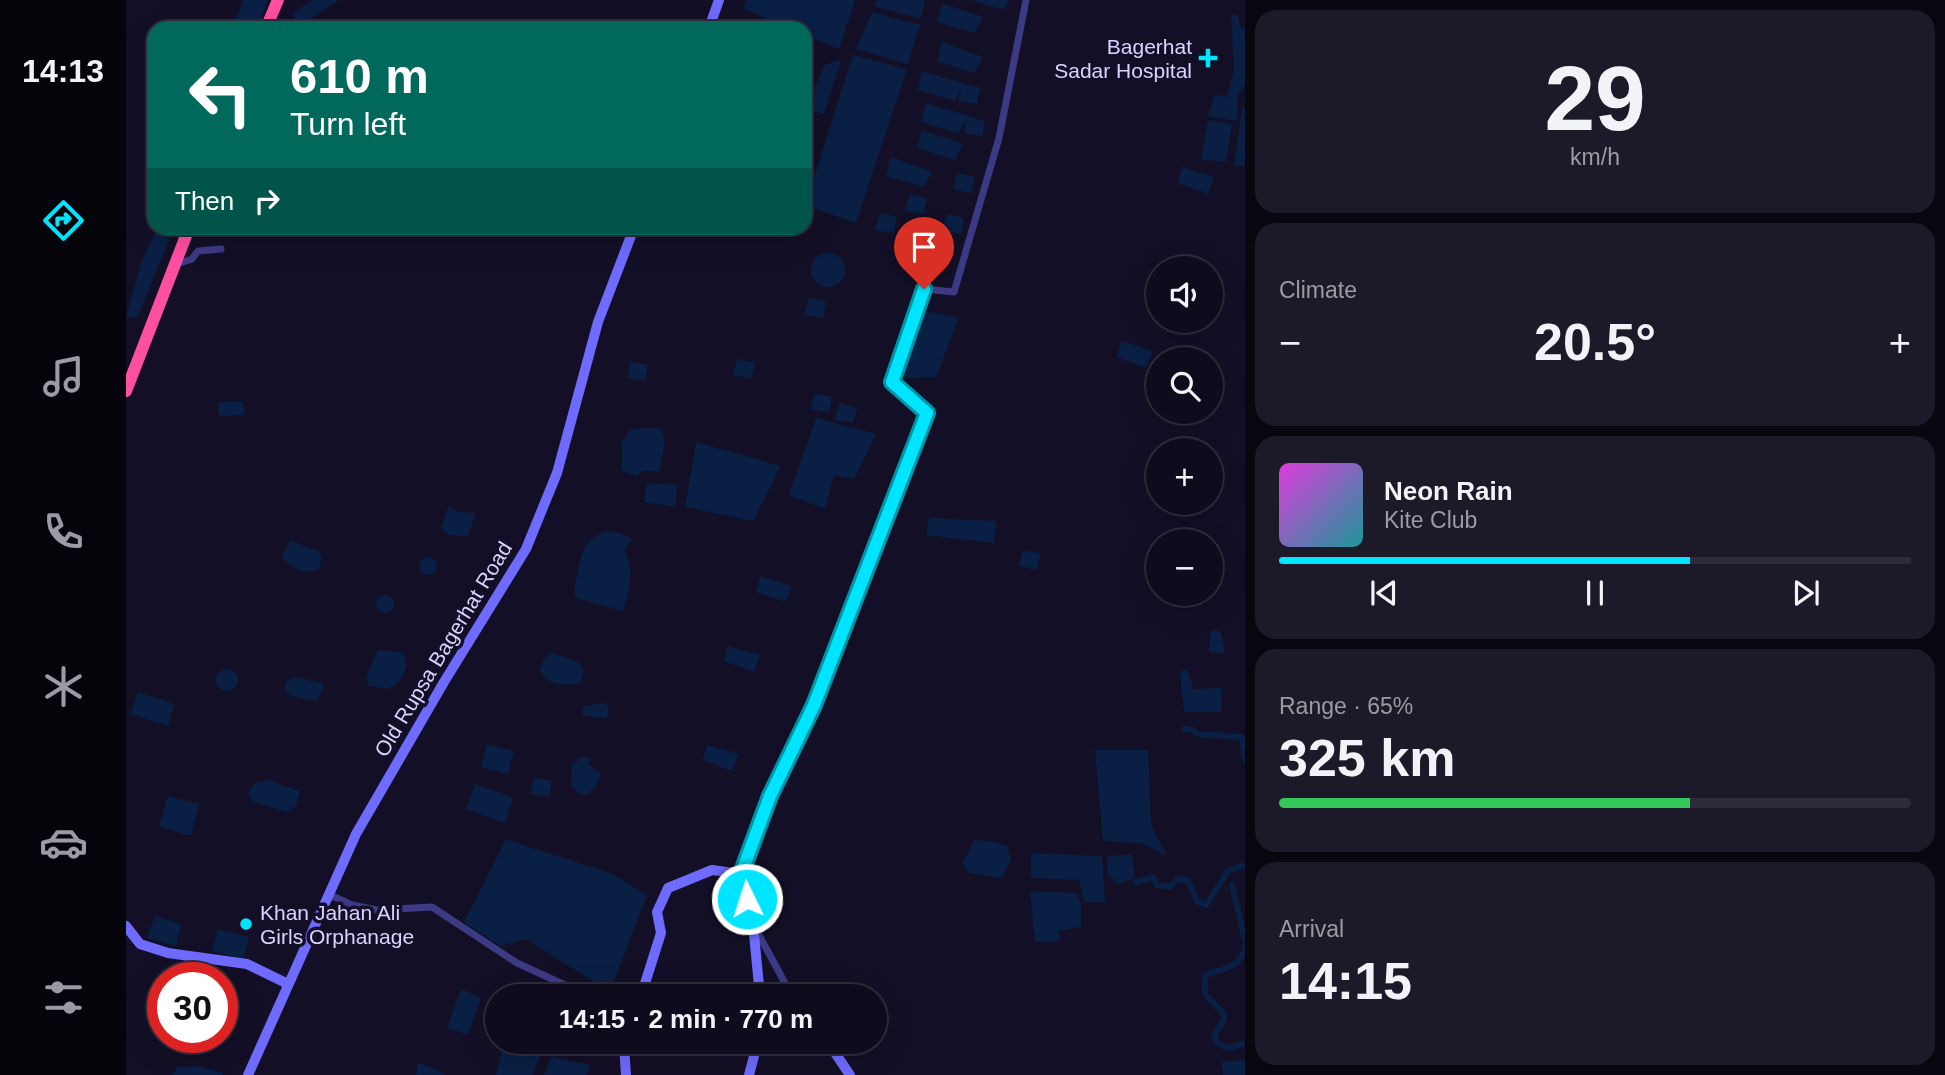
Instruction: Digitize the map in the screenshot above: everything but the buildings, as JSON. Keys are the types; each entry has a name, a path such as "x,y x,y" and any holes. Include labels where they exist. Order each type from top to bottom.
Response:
{"highway":[{"path":"269,21 278,0"},
{"path":"126,391 185,235"}],"street":[{"path":"712,21 719,0"},
{"path":"759,984 753,924 741,874 770,796 814,705 927,413 892,382 924,289 954,292 999,138 1026,0"},
{"name":"Old Rupsa Bagerhat Road","path":"248,1075 356,834 444,682 527,549 557,472 598,323 631,235"},
{"path":"174,266 192,259 198,251 221,249"},
{"path":"645,984 659,941 657,912 668,888 712,870 741,874"},
{"path":"328,894 352,905 377,910 432,907 517,963 563,984"},
{"path":"753,924 786,984"},
{"path":"126,926 140,944 168,953 247,964 288,984"},
{"path":"625,1054 626,1075"},
{"path":"749,1075 755,1054"},
{"path":"836,1054 850,1075"}],"water":[{"path":"244,0 268,0 260,21 234,21"},
{"path":"312,0 339,0 307,21 296,21 292,14"},
{"path":"747,0 855,0 839,49 812,38 812,21 773,21 742,8"},
{"path":"877,0 925,0 921,19 875,6"},
{"path":"970,0 1009,0 1004,10"},
{"path":"942,3 983,17 974,33 937,22"},
{"path":"872,12 920,25 908,64 856,49"},
{"path":"1231,15 1238,15 1240,27 1245,27 1245,86 1238,95 1237,121 1208,116 1215,94 1227,97 1234,70"},
{"path":"942,42 983,57 974,73 937,61"},
{"path":"853,55 907,69 856,223 812,207 812,183"},
{"path":"841,60 824,114 812,111 812,90 824,65"},
{"path":"922,71 980,88 977,104 958,101 961,88 955,101 917,90"},
{"path":"926,103 985,121 982,137 964,133 967,118 959,133 921,122"},
{"path":"1245,107 1245,166 1234,166 1242,108"},
{"path":"1208,120 1232,124 1226,162 1201,159"},
{"path":"922,130 963,144 955,160 917,148"},
{"path":"891,157 932,172 924,187 886,176"},
{"path":"1182,167 1214,177 1208,194 1178,183"},
{"path":"957,173 975,177 971,193 953,189"},
{"path":"910,194 927,198 924,214 905,211"},
{"path":"880,213 897,217 894,233 875,230"},
{"path":"947,214 964,218 961,234 942,231"},
{"path":"911,233 929,237 925,253 907,250"},
{"path":"154,235 171,235 138,316 126,318 140,266"},
{"path":"828,253 840,258 845,270 840,282 828,287 816,282 811,270 816,258"},
{"path":"809,298 826,302 823,318 804,315"},
{"path":"921,311 959,317 936,377 901,378"},
{"path":"1121,341 1146,349 1146,368 1117,357"},
{"path":"737,359 755,363 751,379 733,375"},
{"path":"631,361 648,365 645,381 627,378"},
{"path":"815,393 832,397 829,413 810,409"},
{"path":"218,402 243,402 245,415 219,416"},
{"path":"839,403 857,408 853,423 835,420"},
{"path":"816,418 876,434 854,479 834,475 825,509 789,495"},
{"path":"661,429 665,442 659,471 642,471 637,476 622,471 622,443 630,430"},
{"path":"696,442 781,466 753,521 685,507"},
{"path":"647,483 677,485 675,507 644,502"},
{"path":"449,506 459,512 476,513 468,536 449,535 441,528"},
{"path":"929,518 996,521 994,543 926,535"},
{"path":"615,531 633,539 624,550 630,580 623,611 576,598 574,593 580,561 588,543 603,533"},
{"path":"291,541 318,551 322,558 319,569 303,571 293,567 281,556"},
{"path":"1023,550 1041,554 1037,570 1019,566"},
{"path":"428,557 434,560 437,566 434,572 428,575 422,572 419,566 422,560"},
{"path":"760,576 792,586 786,602 756,592"},
{"path":"385,595 391,598 394,604 391,610 385,613 379,610 376,604 379,598"},
{"path":"1211,630 1221,631 1225,654 1209,652"},
{"path":"728,646 760,655 754,672 724,661"},
{"path":"378,650 402,652 405,658 404,673 389,689 368,686 366,677"},
{"path":"551,653 577,661 584,671 580,684 557,684 543,676 540,671 543,660"},
{"path":"227,669 237,676 238,680 231,690 227,691 217,684 216,680 223,670"},
{"path":"1187,669 1194,689 1221,688 1222,712 1184,712 1180,672"},
{"path":"295,677 322,683 324,687 317,701 293,697 285,690 286,682"},
{"path":"138,692 174,704 168,726 131,714"},
{"path":"605,703 609,706 607,718 583,716 583,706"},
{"path":"487,744 514,751 508,774 481,767"},
{"path":"707,745 739,754 732,771 703,760"},
{"path":"1095,750 1148,750 1151,825 1167,856 1141,843 1103,841"},
{"path":"581,757 591,758 588,764 601,774 595,788 587,795 578,793 571,785 572,765"},
{"path":"535,777 552,781 549,797 530,794"},
{"path":"268,780 300,791 296,806 287,812 253,802 248,793 254,783"},
{"path":"475,784 513,797 505,823 466,809"},
{"path":"168,796 199,804 191,836 159,827"},
{"path":"506,839 613,874 647,895 613,984 597,984 526,939 500,946 464,922"},
{"path":"975,840 996,842 1008,847 1011,860 1002,878 969,873 962,863"},
{"path":"1031,853 1102,856 1105,902 1084,902 1079,880 1031,878"},
{"path":"1132,854 1135,878 1118,884 1108,874 1107,856"},
{"path":"1030,891 1077,893 1081,907 1081,927 1059,931 1060,941 1035,942"},
{"path":"155,916 181,924 176,946 147,938"},
{"path":"218,929 249,937 243,959 212,951"},
{"path":"461,989 481,998 468,1035 447,1028"},
{"path":"501,1054 541,1054 533,1075 496,1075"},
{"path":"551,1056 591,1065 587,1075 544,1075"},
{"path":"1245,1060 1245,1075 1223,1075 1222,1062"},
{"path":"418,1062 446,1075 416,1075"},
{"path":"196,1066 223,1075 172,1075 177,1067"}],"waterway":[{"path":"1184,729 1193,730 1197,734 1242,737 1245,760"},
{"path":"1136,882 1153,877 1157,885 1170,887 1177,879 1188,881 1197,901 1206,905 1228,871 1245,865"},
{"path":"1232,885 1245,939"},
{"path":"1245,946 1244,953 1236,963 1205,975 1205,994 1224,1014 1224,1020 1214,1035 1218,1044 1230,1048 1245,1043"}],"place":[{"name":"Bagerhat Sadar Hospital","path":"1208,58"},
{"name":"Khan Jahan Ali Girls Orphanage","path":"246,924"}],"route":[{"path":"747,899 741,874 770,796 814,705 927,413 892,382 924,289"}]}
